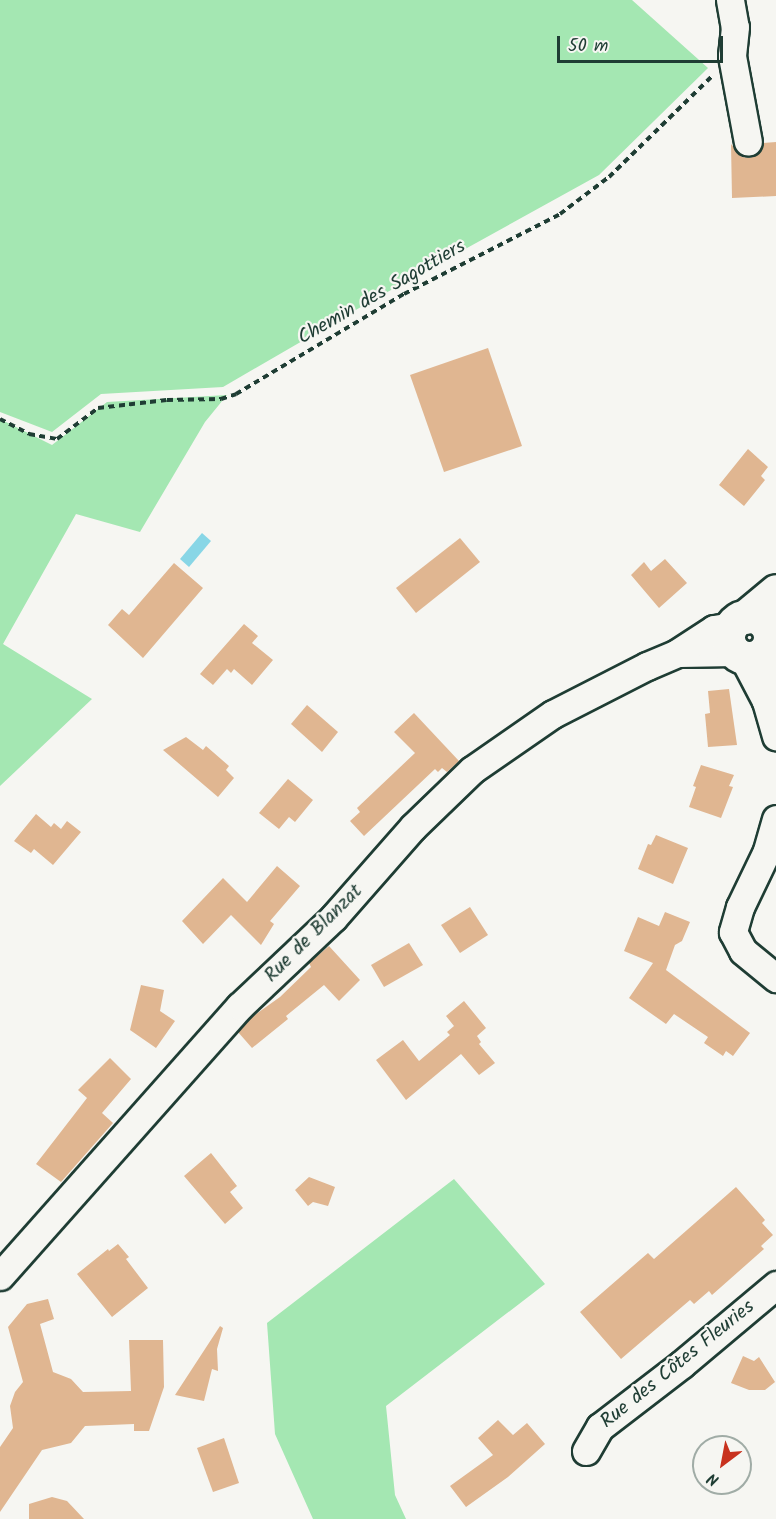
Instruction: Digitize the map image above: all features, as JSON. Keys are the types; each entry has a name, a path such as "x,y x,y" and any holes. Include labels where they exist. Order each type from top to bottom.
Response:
{"street":[{"path":"730,0 735,27 732,56 748,142"},
{"name":"Rue de Blanzat","path":"0,1276 240,1006 333,918 413,827 472,771 553,714 677,653 714,629 753,636 776,591"},
{"path":"753,636 776,738"},
{"path":"776,819 766,853 740,907 733,932 743,951 776,978"},
{"name":"Rue des Côtes Fleuries","path":"586,1451 600,1427 682,1364 776,1285"}],"path":[{"name":"Chemin des Sagottiers","path":"0,419 29,434 57,439 98,408 167,400 222,399 236,394 404,294 560,214 609,177 732,56"}],"green space":[{"path":"0,0 632,0 708,68 599,175 373,300 223,387 101,394 52,432 0,412"},
{"path":"227,395 205,422 140,532 76,514 3,644 92,699 0,786 0,419 52,445 107,402"},
{"path":"454,1179 545,1284 386,1406 395,1495 406,1519 313,1519 275,1434 267,1323"}],"water":[{"path":"202,533 211,541 189,567 180,559"}],"building":[{"path":"776,142 776,196 732,198 731,144 742,157 750,158 759,154 763,143"},
{"path":"488,348 522,446 444,472 410,375"},
{"path":"748,449 768,467 761,476 765,480 744,506 719,485"},
{"path":"460,538 480,562 416,613 396,588"},
{"path":"665,559 687,583 659,608 631,575 644,562 651,571"},
{"path":"174,563 203,588 143,658 108,625 122,609 129,615"},
{"path":"244,624 258,636 252,643 273,660 252,685 234,669 231,673 227,669 213,685 200,674"},
{"path":"729,689 737,745 708,747 705,714 710,713 708,691"},
{"path":"307,705 338,732 322,752 291,724"},
{"path":"414,713 459,761 447,772 442,768 438,772 435,769 364,836 350,821 360,812 357,808 415,753 394,732"},
{"path":"186,737 203,750 206,746 229,766 226,770 234,778 218,797 163,750"},
{"path":"701,765 734,775 729,786 733,787 721,818 689,807 696,787 693,786"},
{"path":"288,779 313,800 295,822 289,817 279,829 259,813"},
{"path":"36,814 51,827 54,823 61,829 67,821 81,832 53,865 34,849 31,853 14,841"},
{"path":"656,835 688,848 673,884 638,869 648,844 651,845"},
{"path":"277,866 300,886 270,921 274,924 261,945 231,915 203,944 182,921 223,878 247,902"},
{"path":"470,907 488,935 460,953 441,925"},
{"path":"665,912 690,922 682,941 675,945 666,970 750,1033 733,1056 726,1051 723,1056 704,1043 708,1037 674,1014 666,1024 629,998 653,963 624,951 638,917 659,926"},
{"path":"409,943 423,965 384,987 371,965"},
{"path":"329,946 360,980 339,1001 324,985 286,1016 288,1019 252,1048 238,1032 249,1019 280,997 311,967 309,963"},
{"path":"141,985 164,990 160,1011 175,1021 156,1048 130,1030"},
{"path":"464,1001 486,1028 477,1036 481,1042 479,1044 495,1063 479,1075 461,1054 406,1100 376,1060 403,1040 419,1061 450,1035 447,1032 454,1026 446,1016"},
{"path":"110,1058 131,1079 102,1113 113,1123 61,1182 36,1164 87,1098 78,1090"},
{"path":"211,1153 237,1186 230,1192 243,1208 225,1224 184,1176"},
{"path":"309,1177 335,1187 328,1206 313,1202 308,1206 295,1190"},
{"path":"736,1187 765,1220 762,1223 773,1235 761,1246 764,1249 712,1295 709,1291 694,1304 690,1300 621,1359 580,1312 648,1253 654,1259"},
{"path":"118,1244 129,1257 126,1259 148,1288 112,1317 77,1274 108,1249 109,1251"},
{"path":"48,1299 54,1319 40,1324 53,1372 71,1379 83,1392 131,1391 129,1340 163,1340 164,1387 149,1431 134,1431 134,1424 85,1426 71,1443 42,1450 0,1512 0,1447 13,1428 10,1406 15,1392 23,1382 8,1327 27,1304"},
{"path":"220,1326 223,1328 217,1349 218,1371 212,1369 204,1401 175,1395"},
{"path":"743,1356 754,1361 759,1357 775,1382 765,1390 749,1390 731,1383"},
{"path":"498,1420 513,1435 527,1423 545,1444 508,1477 466,1507 450,1486 493,1455 478,1438"},
{"path":"224,1438 239,1483 213,1492 197,1448"},
{"path":"52,1497 67,1501 84,1519 29,1519 29,1504"}]}
